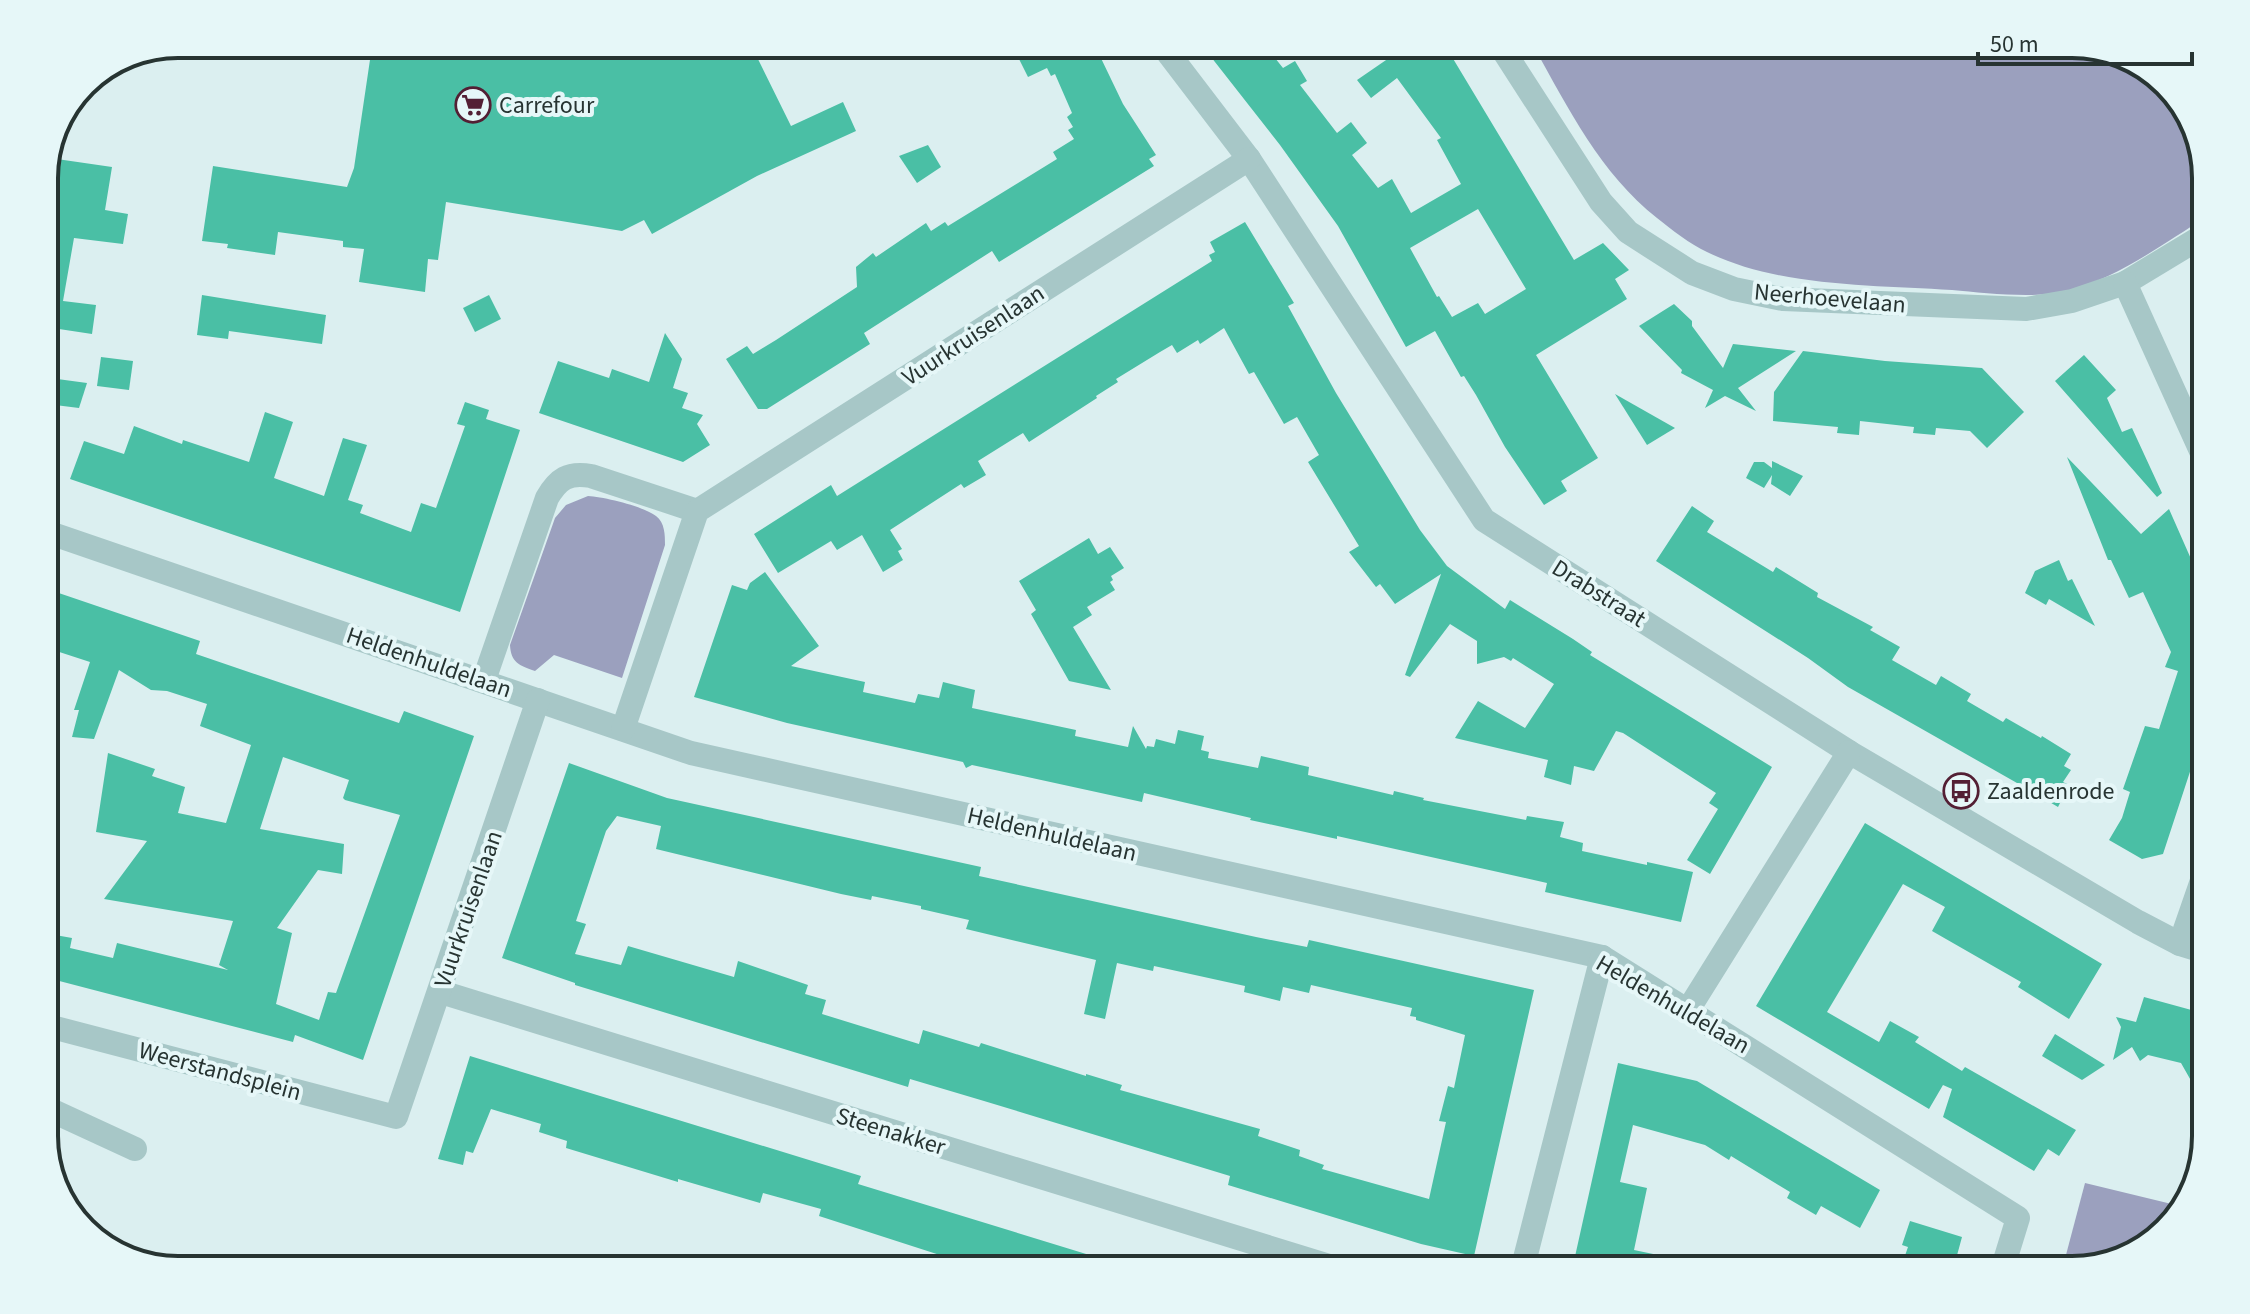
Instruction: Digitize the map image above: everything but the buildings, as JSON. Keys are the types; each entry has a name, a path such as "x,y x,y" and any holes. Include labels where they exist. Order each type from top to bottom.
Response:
{"street":[{"name":"Drabstraat","path":"1172,58 1249,159 1484,520 1849,752 2138,922 2192,948"},
{"name":"Neerhoevelaan","path":"1508,58 1601,202 1628,232 1692,273 1734,289 1783,299 2026,309 2072,301 2125,283 2192,242"},
{"name":"Vuurkruisenlaan","path":"697,511 1249,159"},
{"path":"2125,283 2192,431"},
{"path":"484,680 547,498 566,476 591,476 697,511 623,729"},
{"name":"Heldenhuldelaan","path":"58,536 691,753 1602,957 2018,1218 2006,1256"},
{"name":"Vuurkruisenlaan","path":"396,1117 538,700"},
{"path":"1688,1010 1849,752"},
{"path":"2180,944 2192,909"},
{"path":"1526,1256 1602,957"},
{"name":"Steenakker","path":"441,992 1297,1256"},
{"name":"Weerstandsplein","path":"58,1029 396,1117"},
{"path":"58,1113 135,1149"}],"shaded area":[{"path":"1540,58 2072,58 2103,62 2132,74 2151,88 2180,125 2192,170 2192,226 2139,260 2103,278 2054,293 1994,294 1859,285 1764,272 1707,252 1637,201 1602,161"},
{"path":"588,496 642,509 656,516 664,529 665,545 622,678 554,655 535,671 517,662 511,651 510,645 555,518 566,505"},
{"path":"2085,1183 2171,1204 2145,1231 2118,1247 2088,1255 2066,1256"}],"place":[{"name":"Carrefour","path":"473,105"},
{"name":"Zaaldenrode","path":"1961,791"}]}
